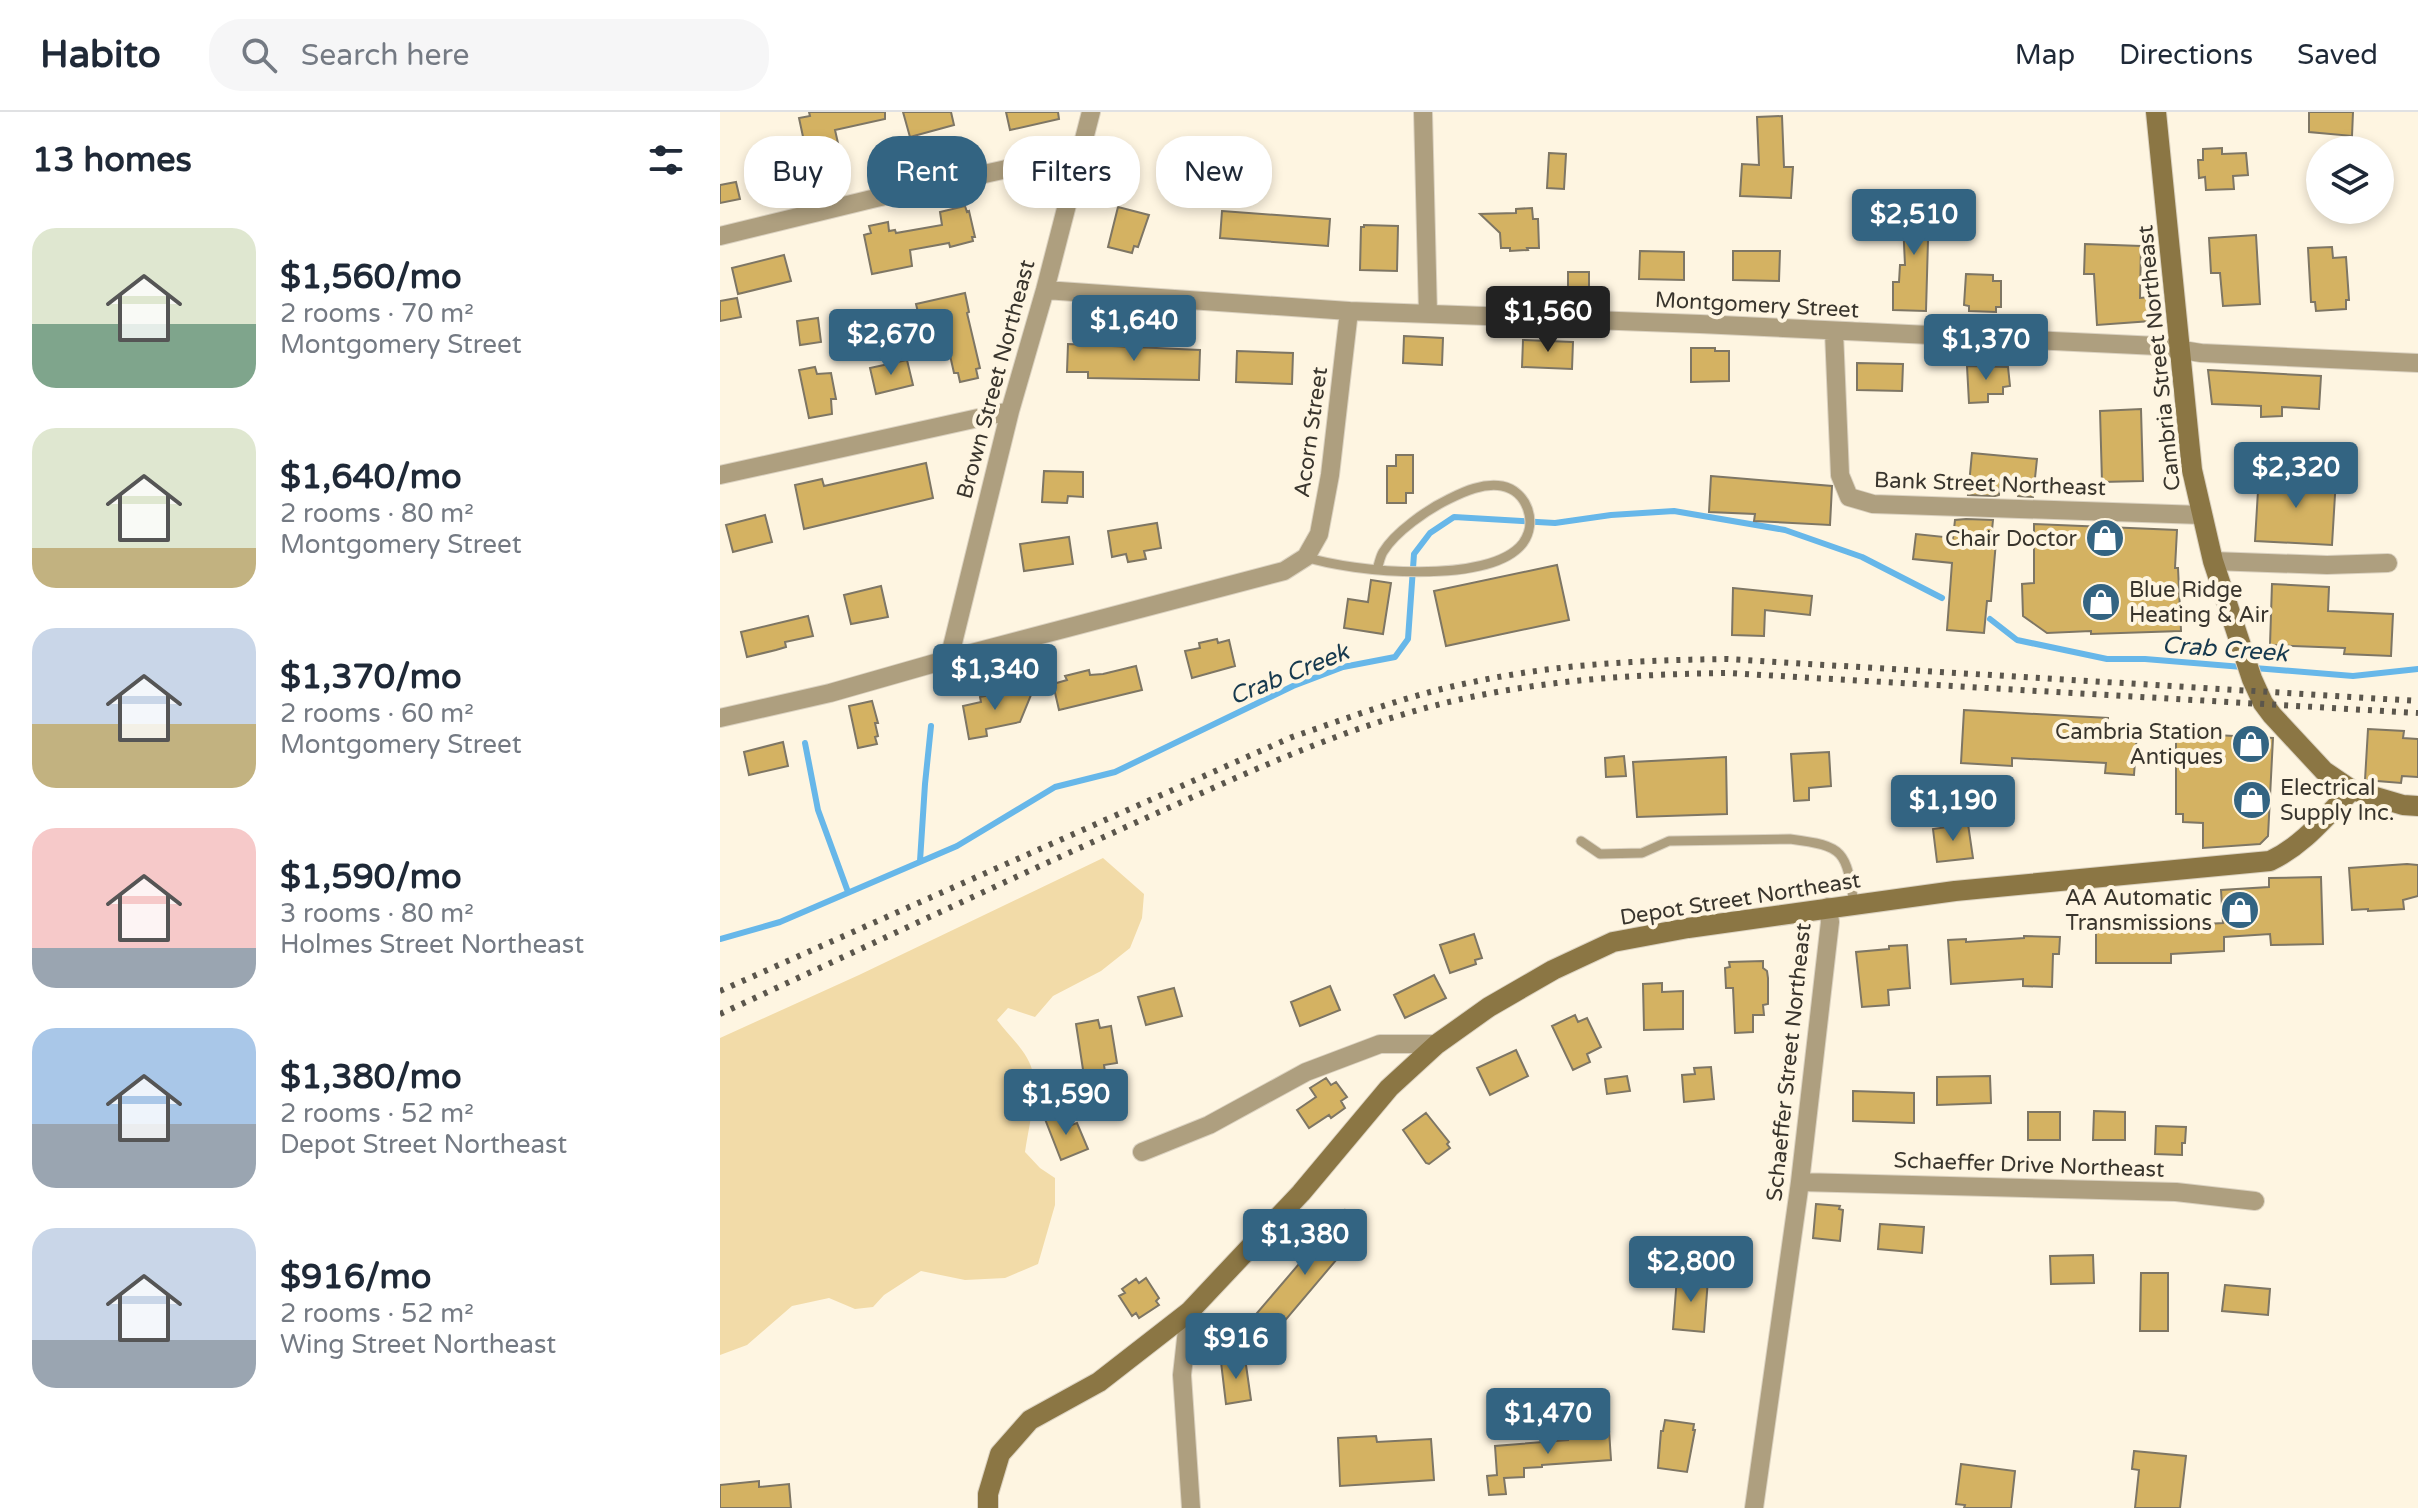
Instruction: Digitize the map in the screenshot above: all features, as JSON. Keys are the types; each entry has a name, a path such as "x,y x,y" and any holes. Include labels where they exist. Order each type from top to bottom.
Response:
{"street":[{"name":"Brown Street Northeast","path":"1084,136 1091,112"},
{"path":"1423,112 1428,314"},
{"name":"Cambria Street Northeast","path":"2156,112 2192,470 2213,561 2243,655 2263,703 2324,771 2352,790"},
{"path":"720,236 1003,170"},
{"name":"Brown Street Northeast","path":"949,659 1010,411 1065,208"},
{"name":"Montgomery Street","path":"1045,290 1349,311 2158,346 2201,353 2418,363"},
{"name":"Acorn Street","path":"1306,557 1319,534 1330,475 1349,311"},
{"name":"Bank Street Northeast","path":"1834,332 1840,475 1849,497 1873,504 2201,515"},
{"path":"720,475 1010,411"},
{"path":"720,718 830,693 1284,571 1306,557"},
{"path":"2213,561 2327,565 2388,563"},
{"path":"2352,790 2403,805 2418,806"},
{"name":"Depot Street Northeast","path":"988,1508 988,1494 1000,1454 1030,1420 1099,1382 1189,1312 1301,1193 1389,1088 1437,1044 1489,1007 1553,970 1613,942 1688,928 1955,891 2270,861 2305,839 2352,790"},
{"name":"Schaeffer Street Northeast","path":"1754,1508 1800,1182 1830,922 1828,907"},
{"path":"1142,1152 1209,1125 1306,1072 1380,1044 1437,1044"},
{"name":"Schaeffer Drive Northeast","path":"1800,1182 2176,1192 2255,1201"},
{"path":"1189,1312 1182,1375 1191,1508"}],"lane":[{"path":"1306,557 1326,564 1377,569 1459,570 1489,563 1521,546 1528,534 1529,511 1521,495 1501,486 1471,488 1421,516 1384,551 1377,569"},
{"path":"1581,841 1600,854 1642,853 1669,841 1790,839 1810,842 1827,846 1840,854 1849,866 1854,904"}],"shaded area":[{"path":"1103,858 1144,894 1142,918 1130,948 1101,971 1053,996 1035,1017 1008,1008 997,1020 1023,1052 1033,1074 1033,1103 1025,1152 1055,1178 1055,1205 1038,1264 1005,1278 965,1280 921,1271 884,1295 873,1307 855,1309 829,1298 792,1306 747,1345 720,1355 720,1038"}],"building":[{"path":"809,112 885,112 885,119 835,130 836,136 803,136 799,118 810,116"},
{"path":"903,112 951,112 954,125 910,136"},
{"path":"1006,112 1058,112 1059,119 1010,130"},
{"path":"2309,112 2353,112 2352,136 2309,132"},
{"path":"1782,116 1784,167 1793,167 1791,198 1740,196 1742,164 1759,165 1757,117"},
{"path":"2222,148 2222,154 2246,153 2248,175 2233,176 2234,189 2206,190 2205,177 2199,178 2198,160 2203,160 2203,149"},
{"path":"1549,153 1566,154 1564,189 1547,188"},
{"path":"736,182 740,199 720,203 720,185"},
{"path":"1930,199 1932,240 1928,240 1926,311 1893,310 1893,282 1899,282 1900,265 1905,265 1902,200"},
{"path":"966,208 975,237 972,237 973,241 950,247 949,243 910,250 912,266 872,274 864,235 871,233 869,226 888,222 889,231 895,230 896,233 942,225 940,212"},
{"path":"1118,208 1149,215 1138,247 1134,246 1132,253 1108,247"},
{"path":"1532,208 1533,219 1538,219 1539,248 1528,250 1501,248 1500,233 1480,214 1516,213 1516,209"},
{"path":"1222,211 1330,219 1328,246 1220,238"},
{"path":"1398,226 1397,271 1360,270 1361,227"},
{"path":"2256,235 2260,304 2223,306 2220,273 2211,273 2209,238"},
{"path":"2085,244 2141,246 2140,298 2150,297 2151,321 2097,325 2094,274 2084,274"},
{"path":"2332,247 2333,258 2346,257 2349,300 2346,300 2346,309 2316,311 2315,302 2311,302 2308,248"},
{"path":"1640,251 1684,252 1684,280 1639,279"},
{"path":"1733,251 1780,251 1779,281 1733,280"},
{"path":"784,255 791,281 738,294 732,268"},
{"path":"1568,272 1589,272 1589,299 1568,299"},
{"path":"1966,274 1993,275 1993,281 2001,281 2001,307 1996,307 1996,312 1969,311 1969,306 1964,305"},
{"path":"965,293 980,368 976,369 978,378 960,382 958,373 954,373 943,324 922,329 916,304"},
{"path":"737,298 741,317 720,321 720,301"},
{"path":"818,318 821,342 800,345 797,321"},
{"path":"1404,336 1443,338 1442,365 1403,363"},
{"path":"1523,340 1573,342 1572,369 1522,367"},
{"path":"1068,344 1200,350 1199,380 1088,378 1088,372 1067,372"},
{"path":"1691,348 1729,351 1729,381 1691,382"},
{"path":"1237,351 1293,353 1292,384 1236,382"},
{"path":"907,360 913,385 876,394 870,368"},
{"path":"1857,363 1903,364 1902,391 1857,390"},
{"path":"1967,366 2008,367 2010,386 2003,387 2003,394 1988,394 1988,402 1969,403"},
{"path":"815,367 817,374 831,373 836,399 831,399 832,414 809,418 799,370"},
{"path":"2208,370 2321,376 2319,409 2282,407 2282,416 2261,417 2261,406 2212,404"},
{"path":"2141,409 2143,481 2102,482 2100,411"},
{"path":"1972,453 2037,459 2033,497 2018,496 2017,486 2000,485 1999,495 1968,495"},
{"path":"1396,455 1413,455 1413,493 1406,493 1406,503 1387,503 1387,466 1396,466"},
{"path":"926,463 933,498 804,529 795,485 822,479 824,486"},
{"path":"1044,471 1083,472 1083,497 1068,496 1067,503 1042,502"},
{"path":"2259,474 2336,478 2332,545 2255,541"},
{"path":"1711,476 1832,486 1830,525 1754,521 1755,514 1709,512"},
{"path":"765,515 772,542 733,552 726,525"},
{"path":"1955,520 1993,520 1991,540 1996,541 1991,601 1987,601 1984,633 1947,630 1952,563 1913,559 1916,534 1953,538"},
{"path":"1157,523 1161,548 1144,551 1146,559 1128,562 1126,554 1112,557 1108,531"},
{"path":"2034,524 2177,530 2175,568 2178,568 2181,631 2047,633 2023,616 2022,584 2034,583"},
{"path":"1069,537 1073,564 1024,571 1020,544"},
{"path":"1557,565 1569,620 1446,646 1434,591"},
{"path":"1371,580 1391,583 1383,634 1344,628 1348,599 1368,602"},
{"path":"2272,584 2329,587 2328,611 2393,614 2391,656 2344,654 2345,648 2270,645"},
{"path":"881,586 888,617 851,624 844,595"},
{"path":"1733,588 1812,596 1810,615 1765,610 1764,636 1732,635"},
{"path":"808,616 813,636 785,642 786,647 747,657 741,632"},
{"path":"1217,639 1218,643 1229,640 1235,666 1192,678 1185,651 1200,648 1199,643"},
{"path":"1136,666 1142,690 1059,710 1053,684 1067,680 1065,676 1089,670 1090,675 1103,674"},
{"path":"1019,689 1031,695 1020,722 986,729 987,736 969,739 963,706 981,702 980,697"},
{"path":"872,701 878,723 875,723 877,744 858,748 849,706"},
{"path":"1964,710 2108,718 2108,730 2137,732 2134,775 2105,773 2106,763 2012,758 2012,766 1961,763"},
{"path":"2368,729 2404,731 2403,738 2418,739 2418,777 2402,776 2401,783 2365,780"},
{"path":"2176,733 2273,738 2268,836 2260,844 2203,848 2203,823 2183,822 2183,814 2176,814"},
{"path":"783,742 788,766 749,775 744,752"},
{"path":"1829,752 1831,786 1809,788 1809,800 1794,801 1791,754"},
{"path":"1624,756 1626,776 1606,777 1605,758"},
{"path":"1726,757 1727,814 1637,817 1633,762"},
{"path":"1968,824 1973,858 1937,862 1933,829"},
{"path":"2418,865 2418,896 2403,900 2404,909 2352,910 2349,868"},
{"path":"2321,877 2323,944 2271,945 2270,934 2224,937 2224,951 2171,954 2171,963 2096,963 2096,925 2223,923 2221,890 2269,887 2269,878"},
{"path":"1474,934 1482,958 1475,960 1476,964 1450,973 1440,945"},
{"path":"2024,936 2060,937 2059,954 2053,954 2052,987 2023,986 2023,979 1951,984 1948,940 1966,939 1966,942"},
{"path":"1907,945 1910,988 1888,990 1889,1005 1862,1007 1856,952"},
{"path":"1763,961 1768,978 1768,1004 1763,1005 1764,1015 1753,1015 1753,1032 1735,1033 1733,988 1726,988 1725,968 1730,967 1729,962"},
{"path":"1434,975 1446,998 1405,1018 1394,995"},
{"path":"1662,983 1662,992 1683,991 1683,1029 1644,1030 1643,984"},
{"path":"1330,986 1340,1010 1300,1026 1291,1002"},
{"path":"1174,988 1182,1016 1146,1025 1138,997"},
{"path":"1575,1015 1578,1022 1587,1018 1601,1047 1587,1054 1590,1062 1573,1070 1552,1026"},
{"path":"1098,1020 1100,1028 1111,1026 1117,1063 1104,1065 1105,1072 1084,1076 1076,1024"},
{"path":"1516,1050 1528,1076 1490,1095 1477,1068"},
{"path":"1711,1067 1714,1099 1684,1102 1682,1075 1695,1074 1694,1068"},
{"path":"1627,1076 1630,1091 1607,1094 1605,1079"},
{"path":"1990,1076 1991,1103 1937,1105 1937,1077"},
{"path":"1326,1078 1331,1085 1336,1082 1347,1097 1341,1101 1345,1108 1309,1128 1297,1110 1316,1097 1310,1088"},
{"path":"1853,1091 1914,1093 1914,1123 1853,1121"},
{"path":"2094,1111 2125,1112 2125,1140 2093,1140"},
{"path":"2028,1112 2060,1112 2060,1140 2028,1140"},
{"path":"1060,1113 1066,1127 1077,1123 1088,1149 1061,1160 1045,1119"},
{"path":"1426,1113 1449,1142 1450,1148 1429,1164 1403,1130"},
{"path":"2156,1126 2186,1127 2182,1155 2155,1154"},
{"path":"1816,1204 1840,1206 1839,1209 1843,1210 1840,1241 1813,1238"},
{"path":"1345,1210 1364,1227 1266,1343 1246,1326"},
{"path":"1880,1224 1924,1227 1922,1253 1878,1249"},
{"path":"2093,1255 2094,1283 2051,1284 2050,1256"},
{"path":"2141,1273 2168,1273 2168,1331 2140,1331"},
{"path":"1677,1277 1708,1279 1704,1332 1673,1329"},
{"path":"1146,1278 1159,1298 1156,1301 1159,1305 1139,1318 1136,1313 1132,1316 1119,1296 1125,1293 1122,1289 1136,1279 1139,1283"},
{"path":"2225,1285 2270,1289 2268,1315 2222,1311"},
{"path":"1245,1358 1251,1400 1226,1404 1221,1362"},
{"path":"1665,1420 1694,1424 1687,1472 1658,1468"},
{"path":"1609,1430 1611,1460 1524,1468 1524,1477 1504,1478 1506,1494 1489,1495 1487,1476 1497,1475 1495,1446 1568,1440 1567,1433"},
{"path":"1376,1436 1377,1442 1431,1439 1434,1480 1340,1486 1338,1438"},
{"path":"2134,1451 2186,1456 2180,1508 2135,1508 2139,1470 2132,1469"},
{"path":"1961,1464 2015,1471 2011,1508 1964,1508 1965,1505 1956,1504"},
{"path":"759,1481 759,1487 789,1484 791,1508 720,1508 720,1485"}],"waterway":[{"name":"Crab Creek","path":"720,939 780,922 957,846 1055,787 1115,772 1293,686 1343,667 1395,657 1408,639 1414,554 1430,533 1454,517 1555,523 1674,511 1785,530 1862,557 1942,598"},
{"name":"Crab Creek","path":"1990,619 2017,640 2107,659 2145,659 2353,676 2418,669"},
{"path":"920,861 931,726"},
{"path":"805,743 818,810 848,892"}],"railway":[{"path":"720,991 1292,737 1404,699 1505,676 1600,664 1727,659 2418,701"},
{"path":"720,1014 1085,846 1303,750 1345,733 1432,706 1507,690 1601,678 1728,673 2418,713"}],"place":[{"name":"Chair Doctor","path":"2105,538"},
{"name":"Blue Ridge Heating & Air","path":"2101,602"},
{"name":"Cambria Station Antiques","path":"2251,744"},
{"name":"Electrical Supply Inc.","path":"2252,800"},
{"name":"AA Automatic Transmissions","path":"2240,910"}]}
